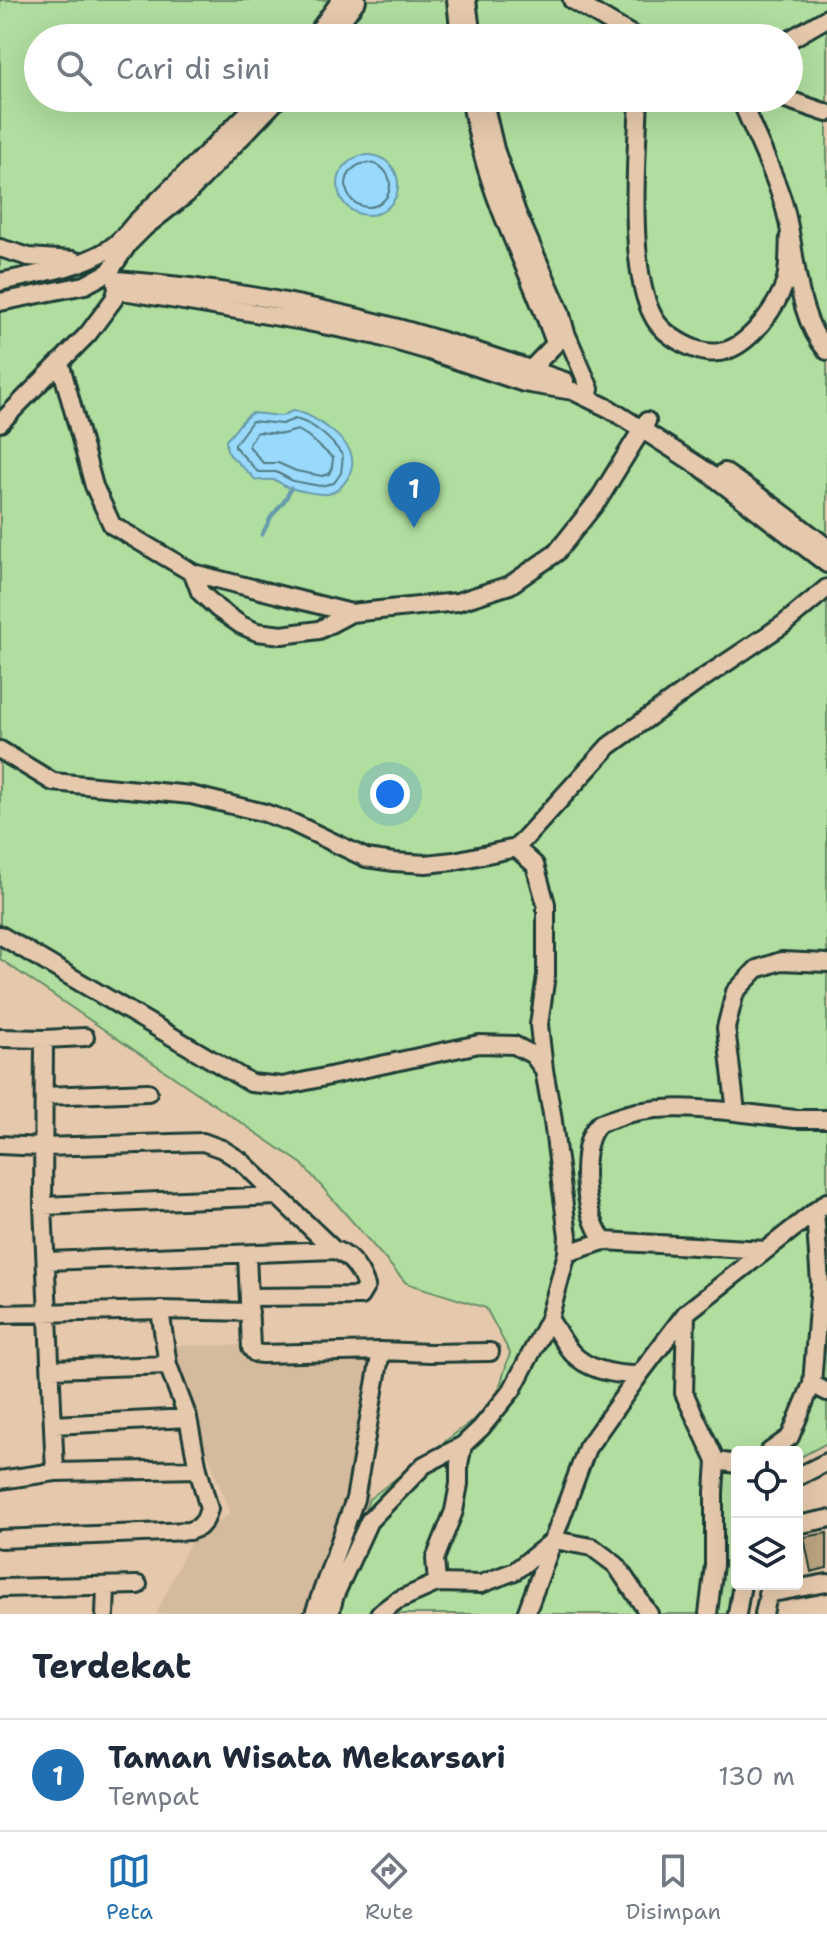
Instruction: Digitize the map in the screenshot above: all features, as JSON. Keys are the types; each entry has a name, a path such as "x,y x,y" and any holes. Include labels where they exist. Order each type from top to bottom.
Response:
{"street":[{"path":"323,24 341,0"},
{"path":"339,24 357,0"},
{"path":"456,0 459,24"},
{"path":"467,0 470,24"},
{"path":"582,2 616,24"},
{"path":"803,32 827,18"},
{"path":"803,105 827,113"},
{"path":"0,282 81,261 108,250 249,112"},
{"path":"0,423 103,316 129,243 187,194 266,112"},
{"path":"473,112 486,167 505,218 546,316 561,338 589,394"},
{"path":"486,112 495,149 517,213 560,311 561,338 527,376"},
{"path":"639,112 638,250 641,278 653,316 669,335 704,352 721,352 740,344 763,322 786,279 789,236"},
{"path":"746,112 784,204 804,306 816,338 827,351"},
{"path":"0,248 29,257 81,261 114,281 377,336 589,394 610,409 645,425 772,505 827,547"},
{"path":"0,302 114,281"},
{"path":"60,362 94,486 112,525 193,573 351,613 457,602 510,585 556,553 599,499 645,425"},
{"path":"645,425 827,564"},
{"path":"193,573 200,592 218,609 257,632 282,635 319,630 351,613"},
{"path":"0,750 53,782 205,798 293,823 366,858 426,864 454,861 516,848 609,746 784,624 827,588"},
{"path":"330,1614 335,1595 369,1521 424,1465 463,1445 512,1390 549,1319 567,1253 568,1236 539,1025 546,975 546,904 535,865 516,848"},
{"path":"0,935 251,1083 283,1086 479,1044 514,1045 533,1055 544,1070"},
{"path":"736,1112 726,1028 735,992 757,969 781,961 827,963"},
{"path":"0,1038 85,1037"},
{"path":"44,1039 43,1206 55,1472"},
{"path":"45,1096 148,1092"},
{"path":"604,1241 597,1231 586,1189 585,1162 589,1139 600,1123 627,1113 690,1108 795,1119 827,1119"},
{"path":"0,1145 43,1147 203,1142 241,1161 334,1250"},
{"path":"43,1206 277,1196"},
{"path":"526,1614 587,1448 639,1375 686,1313 821,1206"},
{"path":"777,1446 790,1437 819,1388 821,1206"},
{"path":"567,1253 604,1241 766,1250"},
{"path":"0,1314 160,1310 360,1296 366,1286 361,1272 344,1253 334,1250 47,1261"},
{"path":"247,1254 251,1348 255,1353 490,1352"},
{"path":"0,1539 189,1531 205,1520 209,1509 188,1418 168,1365 160,1310"},
{"path":"686,1313 684,1393 716,1461 714,1565 708,1614"},
{"path":"549,1319 572,1353 593,1368 639,1375"},
{"path":"314,1614 355,1499 381,1351"},
{"path":"51,1369 168,1365"},
{"path":"54,1425 188,1418"},
{"path":"437,1583 435,1559 454,1511 463,1445"},
{"path":"716,1461 731,1463"},
{"path":"803,1474 827,1462"},
{"path":"0,1480 55,1472 198,1469"},
{"path":"803,1524 827,1519"},
{"path":"379,1614 396,1601 437,1583 481,1584 515,1571 554,1540 592,1547 616,1565 649,1614"},
{"path":"803,1585 827,1583"},
{"path":"0,1588 138,1585"},
{"path":"105,1614 106,1587"},
{"path":"737,1614 741,1590"},
{"path":"764,1614 769,1590"}],"shaded area":[{"path":"167,1345 377,1346 369,1499 328,1614 156,1614 193,1536 230,1514"}],"green space":[{"path":"0,0 827,0 827,1443 803,1456 803,1446 731,1446 731,1590 737,1590 735,1614 328,1614 369,1499 485,1411 498,1392 510,1353 486,1308 406,1283 302,1164 0,959"}],"water":[{"path":"368,155 380,157 389,164 396,173 396,197 389,206 380,213 368,215 356,213 347,206 340,197 338,185 340,173 347,164 356,157"},
{"path":"292,411 317,420 335,433 348,448 352,460 350,473 344,484 334,492 313,493 289,488 274,480 256,480 227,450 226,440 248,415 282,416"}],"building":[{"path":"827,1533 827,1568 811,1572 804,1537"}],"waterway":[{"path":"262,535 291,488"}],"place":[{"name":"Taman Wisata Mekarsari","path":"414,528"}]}
